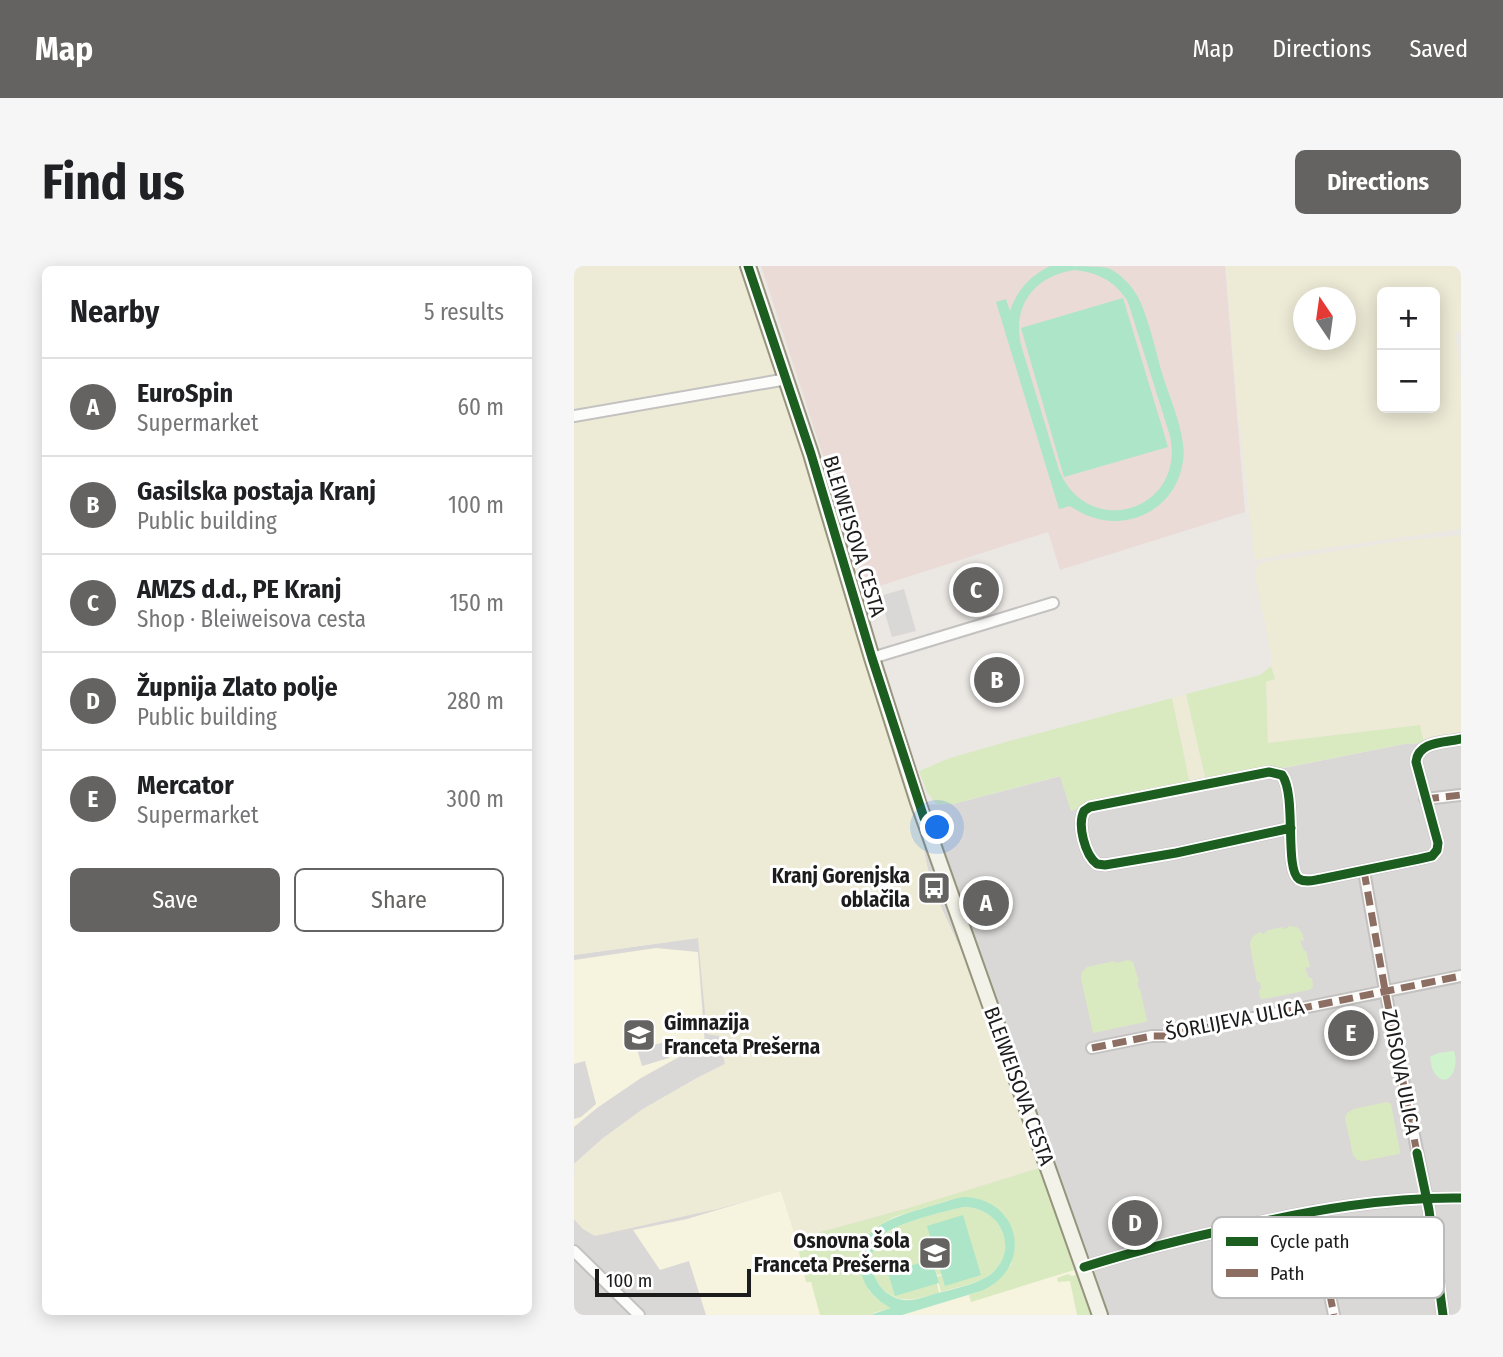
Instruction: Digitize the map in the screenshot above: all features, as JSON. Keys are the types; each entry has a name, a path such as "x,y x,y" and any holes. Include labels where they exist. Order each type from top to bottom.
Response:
{"main road":[{"name":"BLEIWEISOVA CESTA","path":"748,266 787,379 872,658 943,873 1100,1315"}],"street":[{"path":"574,416 787,379"},
{"path":"872,658 1053,603"},
{"path":"1291,828 1105,865 1097,864 1088,855 1080,823 1084,811 1090,807 1269,772 1282,775 1287,784 1291,828 1294,872 1301,881 1423,859 1432,856 1438,843 1416,757 1425,747 1461,739"},
{"path":"1425,799 1461,795"},
{"name":"ZOISOVA ULICA","path":"1364,871 1429,1217"},
{"name":"ŠORLIJEVA ULICA","path":"1092,1048 1461,976"},
{"path":"1285,1217 1385,1201 1461,1198"},
{"path":"1313,1211 1314,1217"},
{"path":"1084,1267 1161,1244 1212,1233"},
{"path":"574,1251 639,1315"}],"shaded area":[{"path":"574,266 739,266 775,374 771,378 574,412"},
{"path":"761,266 1225,266 1245,512 1060,570 1048,532 867,590"},
{"path":"1226,266 1461,266 1461,332 1455,333 1461,378 1461,529 1255,560 1236,393"},
{"path":"775,388 784,393 864,658 919,828 932,887 964,957 1040,1168 796,1239 781,1191 717,1209 595,1236 583,1229 574,1219 574,1164 643,1109 725,1064 719,1036 707,1034 698,938 574,955 574,422"},
{"path":"1461,535 1461,736 1424,743 1419,725 1268,743 1266,682 1275,678 1256,580 1256,570 1260,563 1401,541"},
{"path":"904,589 916,631 892,637 880,596"},
{"path":"1186,694 1206,781 1190,784 1172,698"},
{"path":"1461,736 1461,1315 574,1315 574,1219 583,1229 717,1209 762,1197 796,1239 1039,1168 964,957 932,887 912,805 953,804 1061,776 1071,810 1274,767 1284,768 1404,744"},
{"name":"Gimnazija Franceta Prešerna","path":"698,938 725,1064 643,1109 574,1164 574,955"},
{"name":"Gimnazija Franceta Prešerna","path":"656,948 698,952 705,1045 641,1078 574,1127 574,960"},
{"path":"1302,1015 1312,1064 1286,1070 1276,1020"},
{"path":"1256,1020 1258,1028 1159,1048 1157,1040"},
{"path":"665,1042 669,1058 642,1066 637,1049"},
{"path":"719,1052 721,1056 676,1077 621,1111 574,1150 574,1143 618,1108 674,1073"},
{"path":"1413,1059 1430,1147 1423,1148 1406,1061"},
{"path":"585,1061 596,1104 581,1117 574,1119 574,1064"},
{"path":"1394,1063 1411,1151 1405,1152 1387,1065"},
{"name":"Osnovna šola Franceta Prešerna","path":"1038,1169 1090,1315 706,1315 689,1261 660,1270 633,1230 687,1219 781,1191 798,1242"},
{"path":"574,1268 625,1315 588,1315 574,1303"}],"green space":[{"path":"1050,266 1108,268 1129,284 1142,306 1179,426 1184,452 1180,475 1172,491 1159,505 1144,515 1109,521 1070,506 1059,509 996,302 1006,299 1010,311 1020,290","holes":["1083,271 1112,284 1128,302 1170,436 1171,462 1163,483 1150,498 1131,508 1111,510 1091,505 1073,492 1059,470 1021,345 1020,318 1029,295 1037,286 1060,273"]},
{"path":"1123,298 1168,447 1064,477 1021,328"},
{"path":"1271,666 1275,679 1266,682 1268,743 1420,725 1424,743 1404,744 1206,781 1186,694 1260,675"},
{"path":"1172,698 1190,784 1071,811 1060,776 953,804 936,804 927,792 919,771 950,758"},
{"path":"1288,926 1297,927 1302,933 1304,940 1300,941 1310,967 1305,968 1309,978 1312,978 1313,987 1309,990 1260,998 1260,982 1257,982 1251,940 1261,932 1262,934"},
{"path":"1128,960 1133,962 1147,1021 1093,1033 1082,972 1087,967"},
{"path":"1454,1051 1456,1059 1453,1073 1446,1079 1441,1079 1432,1068 1430,1057"},
{"path":"1387,1102 1391,1104 1399,1154 1357,1160 1353,1155 1345,1118 1347,1113"},
{"path":"1040,1168 1074,1270 971,1302 969,1295 981,1291 1011,1265 1015,1245 1006,1217 953,1199 894,1217 877,1227 865,1243 869,1291 892,1308 873,1315 820,1315 811,1282 806,1282 796,1239"},
{"path":"963,1197 983,1200 998,1209 1008,1221 1014,1236 1014,1251 1009,1267 998,1280 981,1291 902,1315 873,1315 891,1308 872,1293 861,1272 860,1258 868,1236 876,1228 897,1217","holes":["964,1207 977,1209 996,1222 1005,1242 1000,1264 991,1274 970,1284 911,1300 894,1297 878,1283 874,1274 872,1253 883,1235 898,1226 933,1214"]},
{"path":"964,1207 987,1214 996,1221 1002,1231 1005,1252 1001,1263 992,1273 974,1283 941,1292 937,1277 942,1275 946,1286 928,1226 942,1274 937,1275 932,1259 939,1293 902,1299 884,1290 877,1282 871,1263 876,1244 882,1236 909,1222"},
{"path":"963,1215 981,1275 945,1286 927,1226"},
{"path":"932,1259 939,1283 895,1296 888,1273"},
{"path":"1068,1274 1079,1278 1092,1315 1077,1315 1070,1281 1058,1282 1057,1278"}],"marked path":[{"path":"1425,799 1461,795"},
{"path":"1364,871 1417,1153"},
{"path":"1092,1048 1461,976"},
{"path":"1313,1211 1314,1217"},
{"path":"1331,1298 1334,1315"}],"cycle path":[{"path":"748,266 811,454 872,658 924,818"},
{"path":"1291,828 1176,853 1105,865 1097,864 1089,854 1081,824 1084,811 1090,807 1269,772 1282,775 1286,785 1289,798 1290,814 1290,831 1292,861 1299,879 1313,880 1419,859 1432,856 1438,843 1416,762 1418,755 1421,750 1433,744 1461,739"},
{"path":"1417,1153 1430,1217"},
{"path":"1286,1217 1377,1202 1461,1198"},
{"path":"1084,1267 1212,1233"},
{"path":"1441,1298 1443,1315"}],"place":[{"name":"AMZS d.d., PE Kranj","path":"976,590"},
{"name":"Gasilska postaja Kranj","path":"997,680"},
{"name":"Kranj Gorenjska oblačila","path":"934,888"},
{"name":"EuroSpin","path":"986,903"},
{"name":"Mercator","path":"1351,1033"},
{"name":"Gimnazija Franceta Prešerna","path":"639,1035"},
{"name":"Župnija Zlato polje","path":"1135,1223"},
{"name":"Osnovna šola Franceta Prešerna","path":"935,1253"}]}
